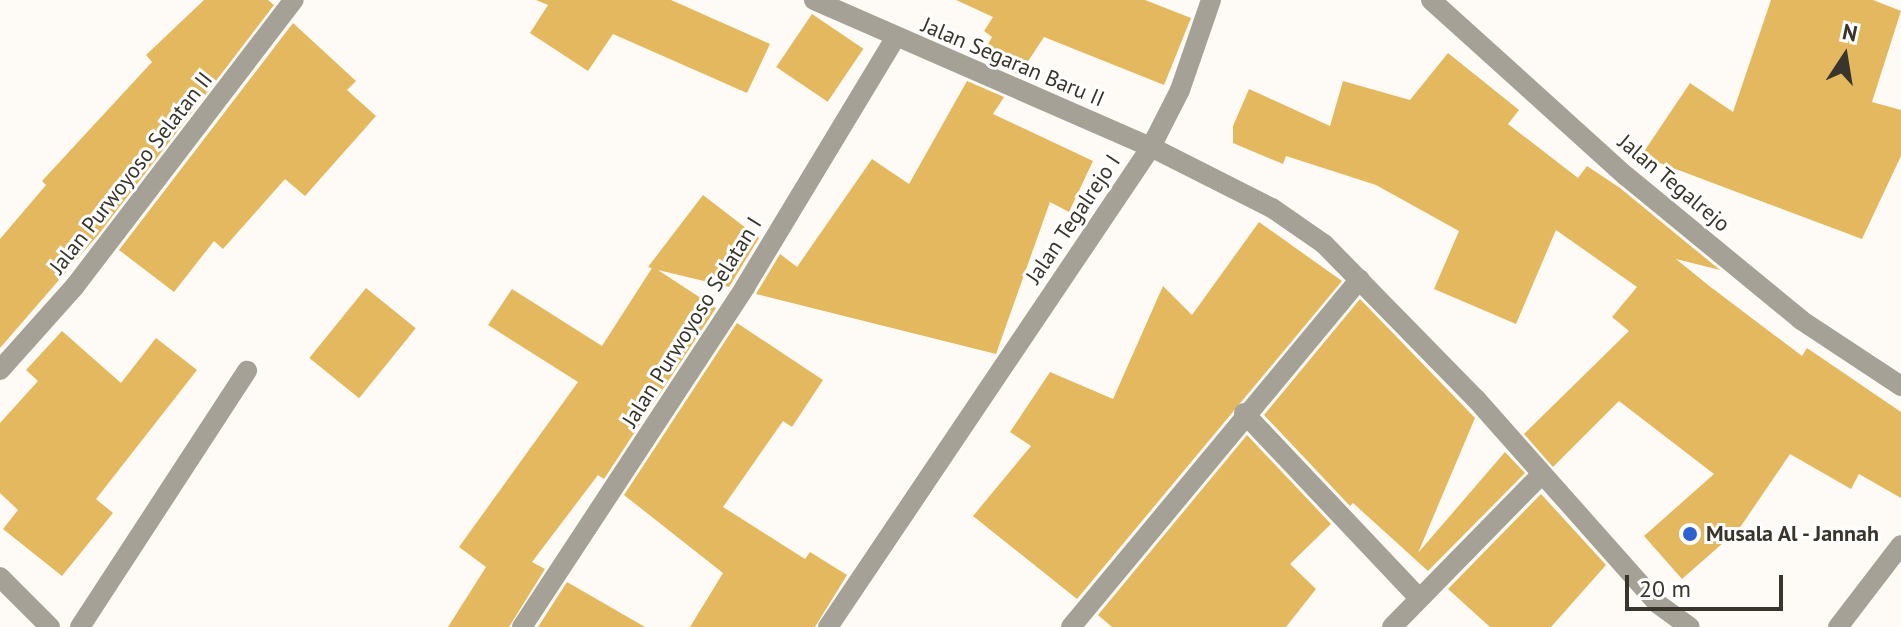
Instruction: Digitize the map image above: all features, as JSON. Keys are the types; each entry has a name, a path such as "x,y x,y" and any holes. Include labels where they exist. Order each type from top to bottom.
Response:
{"street":[{"name":"Jalan Purwoyoso Selatan II","path":"0,370 75,286 294,0"},
{"name":"Jalan Segaran Baru II","path":"814,0 895,38 1151,147"},
{"path":"1151,147 1180,90 1211,0"},
{"name":"Jalan Tegalrejo","path":"1431,0 1626,176 1801,320 1901,386"},
{"name":"Jalan Purwoyoso Selatan I","path":"522,627 745,287 895,38"},
{"name":"Jalan Tegalrejo I","path":"828,627 1151,147 1272,208 1324,244 1476,399 1540,476 1658,604 1690,627"},
{"path":"1071,627 1244,413 1360,279"},
{"path":"80,627 247,371"},
{"path":"1244,413 1417,596"},
{"path":"1392,627 1417,596 1540,476"},
{"path":"1838,627 1901,545"},
{"path":"0,577 50,627"}],"building":[{"path":"204,0 268,0 274,5 98,235 0,348 0,239 46,185 42,181 152,62 146,55"},
{"path":"536,0 671,0 770,44 747,93 613,34 588,71 530,33 548,5"},
{"path":"956,0 1145,0 1191,18 1164,85 1044,37 1019,75 980,58 992,37 984,31 993,17"},
{"path":"1771,0 1873,0 1901,11 1872,102 1901,110 1901,156 1862,239 1641,156 1690,83 1733,112"},
{"path":"812,14 863,49 828,102 776,67"},
{"path":"293,23 356,81 347,90 376,116 305,196 285,179 223,249 214,241 174,292 119,250"},
{"path":"1448,53 1519,110 1508,124 1578,178 1587,166 1620,188 1720,270 1676,259 1708,285 1802,356 1807,348 1901,412 1901,498 1859,474 1851,489 1790,454 1739,529 1682,579 1644,536 1714,474 1619,401 1553,467 1524,434 1629,331 1612,317 1637,287 1556,230 1516,324 1434,289 1459,231 1376,185 1286,156 1283,164 1233,143 1233,126 1249,89 1330,126 1343,81 1410,100"},
{"path":"967,81 1004,97 993,114 1093,161 1069,212 1050,202 996,354 756,294 780,254 797,267 872,159 909,184"},
{"path":"703,195 759,238 729,287 658,270 716,308 604,479 598,475 532,562 545,569 509,627 448,627 486,567 459,547 578,382 488,325 512,289 602,346 652,268 648,267"},
{"path":"1259,222 1342,281 1077,599 973,516 1031,446 1010,432 1050,372 1113,399 1163,286 1192,315"},
{"path":"366,288 416,328 359,398 309,358"},
{"path":"1360,299 1475,418 1418,553 1505,452 1525,473 1428,571 1353,503 1350,506 1264,415"},
{"path":"737,323 823,380 792,427 783,421 723,507 805,559 810,552 847,575 815,627 690,627 723,573 624,495"},
{"path":"62,331 121,383 156,338 197,370 96,499 113,513 62,576 3,529 18,510 0,493 0,423 38,381 26,370"},
{"path":"1247,435 1331,524 1290,564 1316,589 1286,627 1112,627 1098,615"},
{"path":"1541,494 1606,565 1551,627 1490,627 1448,589"},
{"path":"567,582 645,627 538,627"}],"place":[{"name":"Musala Al - Jannah","path":"1690,534"}]}
